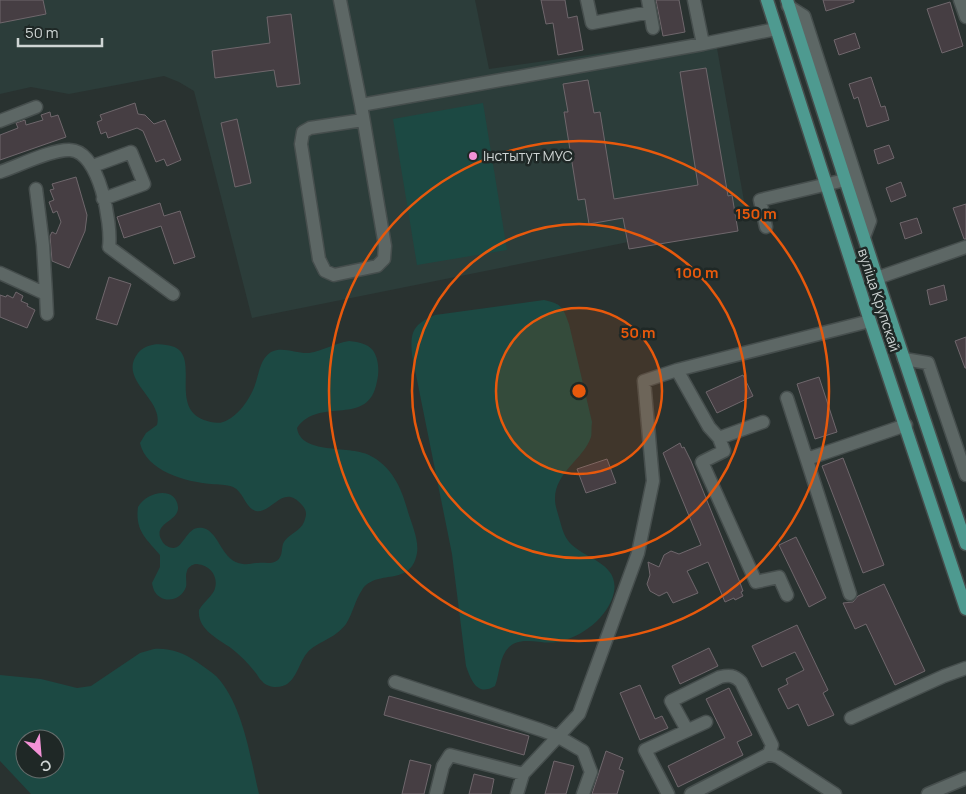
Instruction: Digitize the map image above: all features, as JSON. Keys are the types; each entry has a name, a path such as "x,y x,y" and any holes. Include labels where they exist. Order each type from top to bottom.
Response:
{"main road":[{"name":"вуліца Крупскай","path":"767,0 870,321 966,609"},
{"name":"вуліца Крупскай","path":"788,3 877,278 965,540"}],"street":[{"path":"340,0 361,106 385,246 384,259 377,266 334,275 325,271 319,259 301,144 303,132 310,128 363,120"},
{"path":"587,0 592,23 649,6 653,28"},
{"path":"694,0 703,44"},
{"path":"960,0 966,17"},
{"path":"788,3 804,16 870,221 864,237"},
{"path":"361,106 776,29"},
{"path":"0,121 36,107"},
{"path":"0,172 54,153 71,150 85,156 93,166 103,199 111,234 109,247 173,294"},
{"path":"93,166 131,152 144,184 103,199"},
{"path":"766,227 760,200 845,180"},
{"path":"36,189 44,246 47,314"},
{"path":"877,278 966,247"},
{"path":"0,273 46,294"},
{"path":"517,794 523,774 579,714 643,536 653,481 644,381 677,370 870,321"},
{"path":"904,359 928,363 966,475"},
{"path":"677,370 709,427 719,438 724,451 702,462 756,582 779,577 787,595"},
{"path":"786,398 850,594"},
{"path":"719,438 763,422"},
{"path":"807,459 906,425"},
{"path":"852,718 944,676 966,668"},
{"path":"687,730 671,701 720,677 729,675 736,677 741,682 772,745 769,754 691,794"},
{"path":"395,682 557,736 583,750 591,772 583,794"},
{"path":"668,794 646,750 706,722"},
{"path":"769,754 778,757 835,794"},
{"path":"436,794 443,766 450,755 523,774"},
{"path":"936,792 966,778"}],"shaded area":[{"name":"Інстытут МУС","path":"0,0 475,0 489,69 715,37 747,218 252,318 194,91 164,76 69,94 31,87 0,94"}],"green space":[{"path":"483,103 507,250 417,265 393,119"},
{"path":"544,300 561,307 567,318 592,422 591,437 587,445 564,474 556,490 556,507 567,540 578,550 607,569 612,575 614,592 611,601 600,618 593,625 575,636 551,643 526,641 514,643 509,647 501,660 495,686 484,689 476,685 470,677 466,666 452,554 412,355 412,340 414,330 422,322 435,315"},
{"path":"349,341 368,346 375,354 378,364 378,375 372,395 364,404 354,408 318,413 307,418 297,428 300,437 316,446 360,452 369,455 384,465 395,479 403,495 416,538 417,553 413,564 408,570 368,584 362,590 346,624 336,634 307,653 288,683 283,686 272,687 266,685 241,656 209,633 201,623 199,610 216,586 215,576 209,569 195,564 189,567 186,573 186,587 182,594 167,600 158,596 152,583 160,567 160,555 146,539 140,528 138,507 154,494 161,493 172,496 176,500 178,507 175,515 161,528 160,537 164,544 173,548 177,547 192,531 197,528 203,528 213,535 230,558 245,564 277,561 281,555 285,540 301,527 306,515 305,510 295,499 289,497 283,498 262,511 256,511 249,507 240,492 233,487 179,478 150,461 140,443 146,433 157,425 157,416 154,407 137,381 133,372 133,363 138,353 151,345 162,344 178,349 183,356 186,367 186,391 188,403 193,413 204,420 218,423 234,416 247,402 262,363 271,352 285,350 309,353"},
{"path":"154,649 166,649 177,652 197,662 216,676 233,701 249,748 259,794 31,794 17,779 65,779 65,729 15,729 15,777 0,761 0,675 41,679 77,688 91,686 140,653"}],"building":[{"path":"0,0 43,0 46,14 0,23"},
{"path":"541,0 565,0 568,18 577,16 583,50 558,55 553,23 546,24"},
{"path":"656,0 679,0 685,32 663,36"},
{"path":"823,0 854,0 854,2 826,11"},
{"path":"950,2 963,46 942,53 927,9"},
{"path":"291,14 300,84 277,87 274,70 215,78 212,51 270,43 267,17"},
{"path":"855,33 860,48 839,55 834,40"},
{"path":"706,68 728,196 732,195 738,231 629,249 623,218 589,224 585,199 578,200 564,112 568,112 563,84 588,80 594,113 600,112 614,199 698,185 680,72"},
{"path":"871,77 881,107 885,106 889,120 867,127 858,97 854,99 849,84"},
{"path":"135,103 138,114 145,115 154,124 165,120 181,160 167,166 164,159 156,162 143,131 137,128 108,138 106,132 101,134 97,122 102,120 100,115"},
{"path":"50,112 51,117 58,115 66,137 0,160 0,135 18,128 16,123 25,120 26,125 43,120 41,115"},
{"path":"237,119 251,183 235,187 221,123"},
{"path":"889,145 894,158 878,164 874,150"},
{"path":"76,177 87,215 85,231 69,268 52,261 50,236 52,232 56,234 61,222 57,211 53,213 49,202 54,200 50,190 54,189 52,184"},
{"path":"901,182 906,196 891,202 886,188"},
{"path":"160,203 164,216 180,211 195,257 174,264 161,226 124,238 117,217"},
{"path":"966,204 966,239 964,239 953,208"},
{"path":"917,218 922,233 905,239 900,223"},
{"path":"109,277 131,284 117,325 96,319"},
{"path":"944,285 947,300 930,305 927,290"},
{"path":"16,292 23,296 21,301 35,310 27,328 0,317 0,295 6,297 7,295 13,298"},
{"path":"966,337 966,368 965,368 955,341"},
{"path":"743,375 753,396 717,413 706,392"},
{"path":"819,377 837,432 815,439 797,384"},
{"path":"680,443 691,461 743,591 741,592 743,596 735,600 734,598 725,602 708,562 687,571 698,593 673,603 667,592 659,596 650,591 647,584 650,575 648,562 659,567 664,555 671,551 679,554 701,545 663,453"},
{"path":"843,458 884,565 863,573 822,466"},
{"path":"607,459 616,483 586,493 577,469"},
{"path":"796,537 826,598 809,607 779,545"},
{"path":"884,584 925,671 895,685 866,624 855,629 843,603 853,602 858,596"},
{"path":"797,625 828,690 823,693 834,715 808,726 798,704 788,709 778,689 788,684 786,679 804,670 795,652 762,667 752,646"},
{"path":"709,648 718,666 680,684 672,666"},
{"path":"640,685 655,719 662,716 668,728 640,740 620,693"},
{"path":"729,688 752,735 737,742 743,755 678,787 668,766 725,738 706,699"},
{"path":"389,696 529,736 524,755 384,715"},
{"path":"606,751 623,758 619,769 624,771 617,794 592,794"},
{"path":"410,760 431,765 424,794 402,794"},
{"path":"554,761 574,766 566,794 545,794"},
{"path":"474,774 494,779 491,794 469,794"}],"place":[{"name":"Інстытут МУС","path":"473,156"}]}
